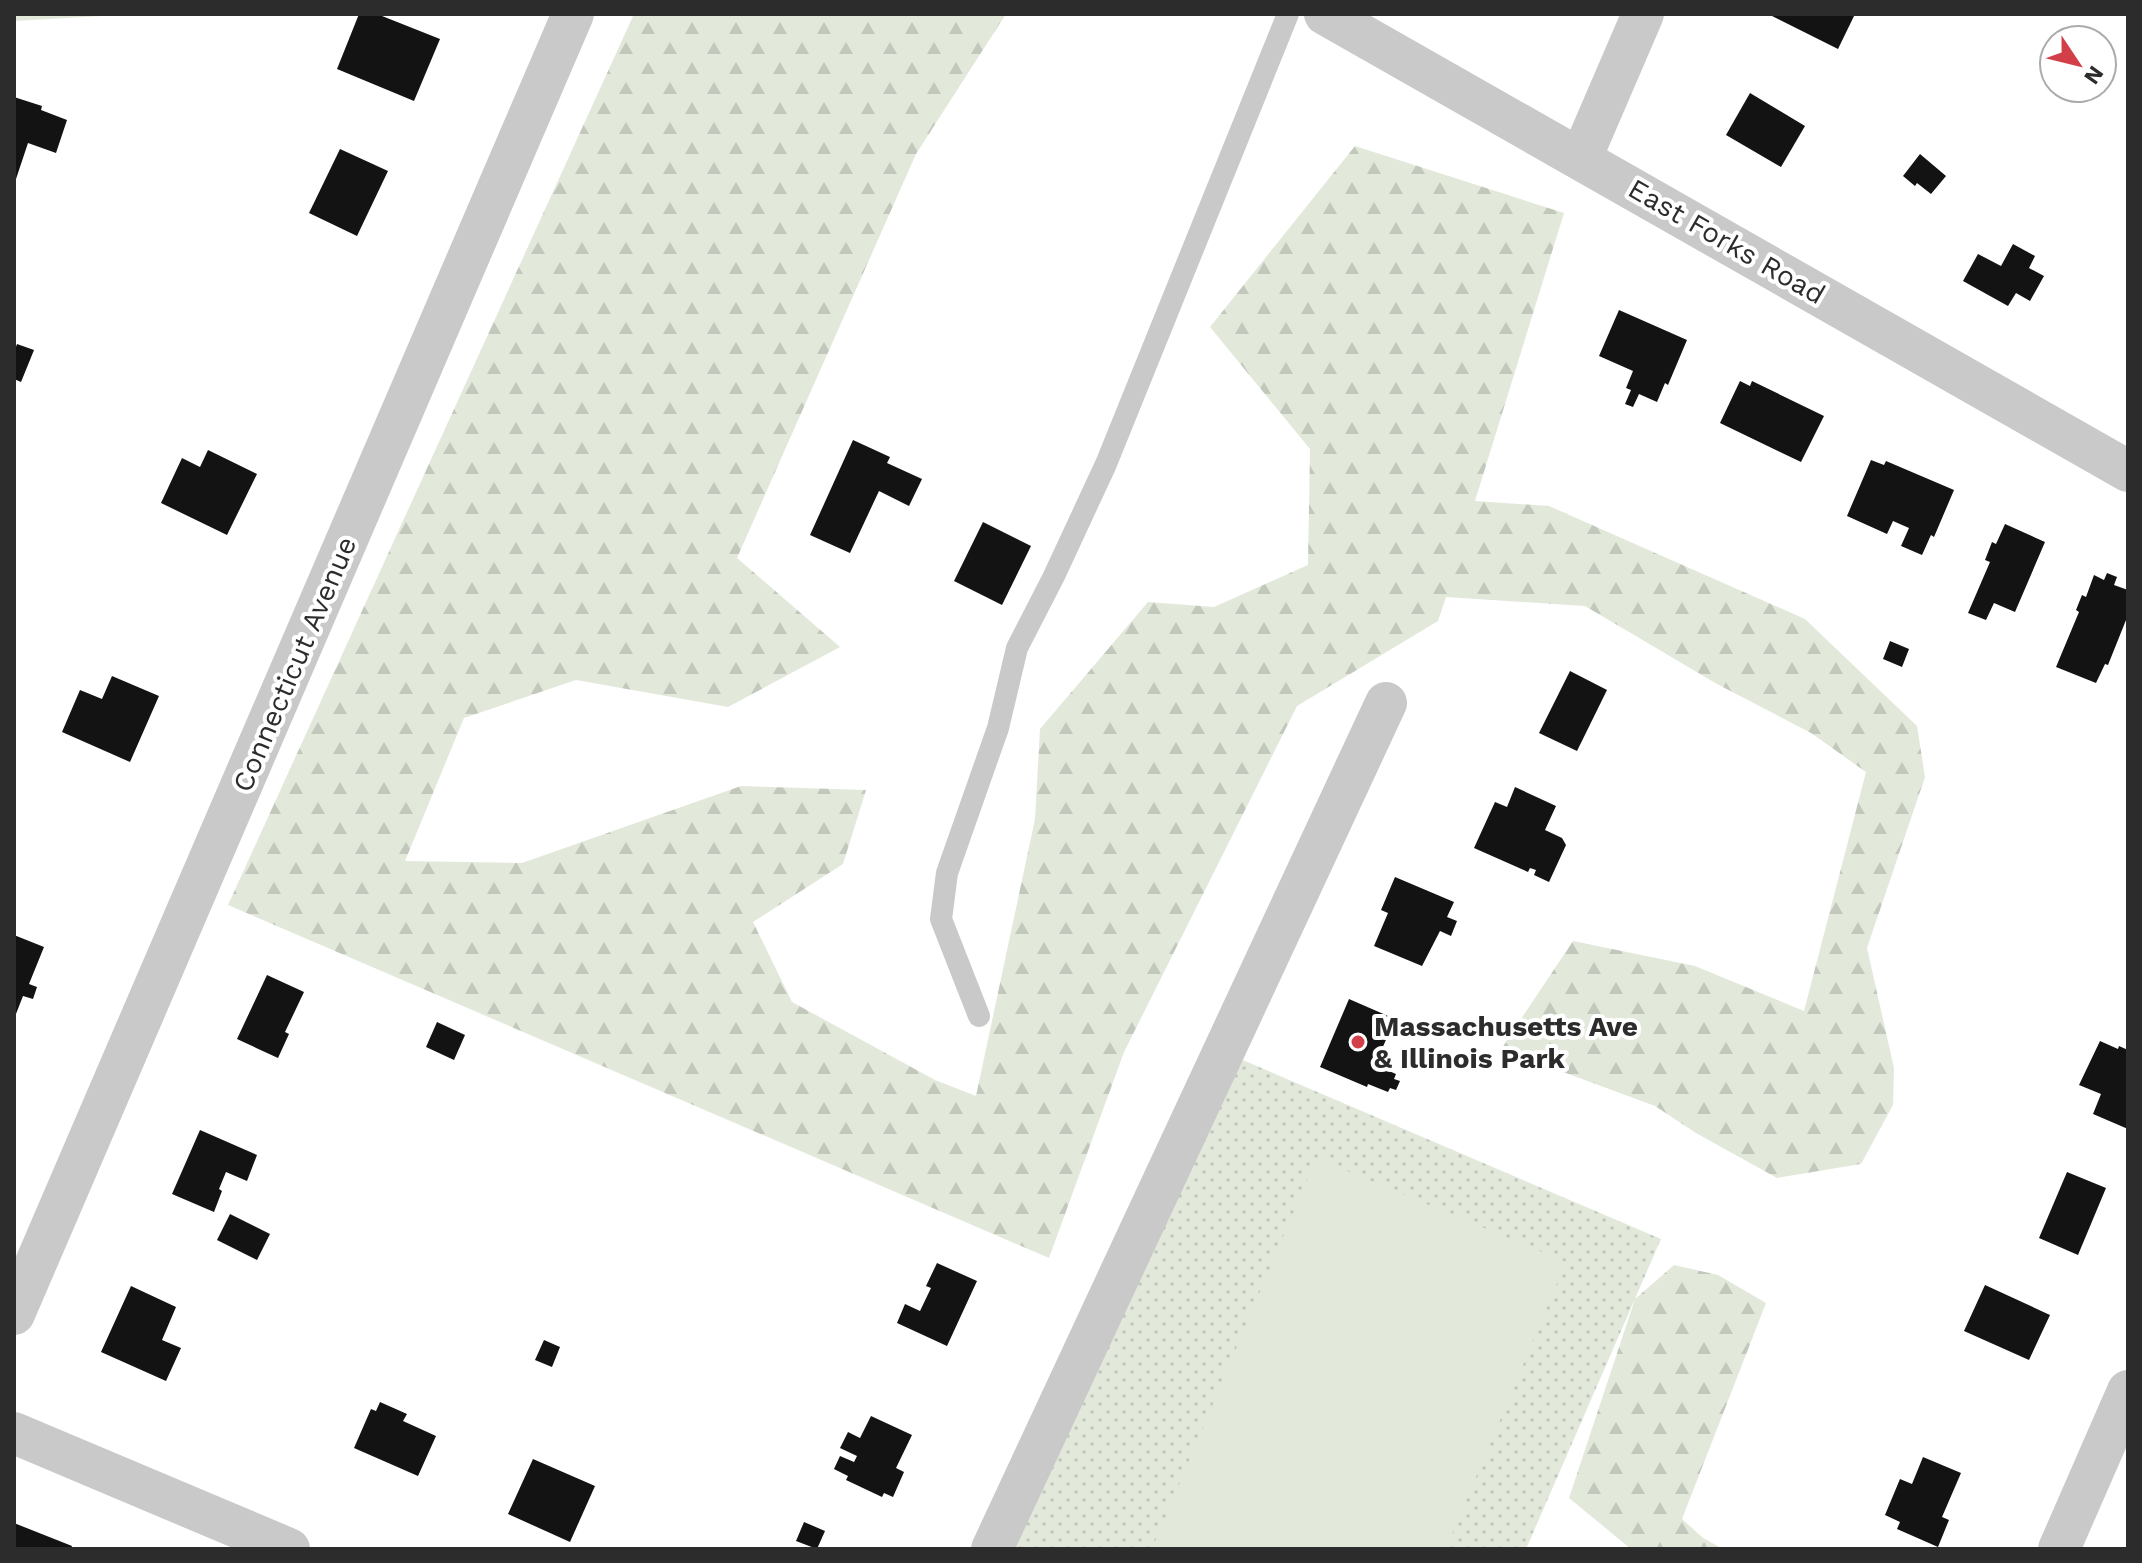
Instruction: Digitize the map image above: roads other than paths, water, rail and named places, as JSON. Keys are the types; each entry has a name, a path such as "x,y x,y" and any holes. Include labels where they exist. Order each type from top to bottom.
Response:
{"street":[{"name":"Connecticut Avenue","path":"14,1314 573,14"},
{"name":"East Forks Road","path":"1325,14 2128,471"},
{"path":"1581,158 1643,14"},
{"path":"992,1549 1386,703"},
{"path":"2059,1549 2128,1391"},
{"path":"14,1433 289,1549"}],"lane":[{"path":"979,1016 941,919 947,873 998,728 1017,648 1106,464 1288,14"}],"place":[{"name":"Massachusetts Ave & Illinois Park","path":"1358,1042"}]}
